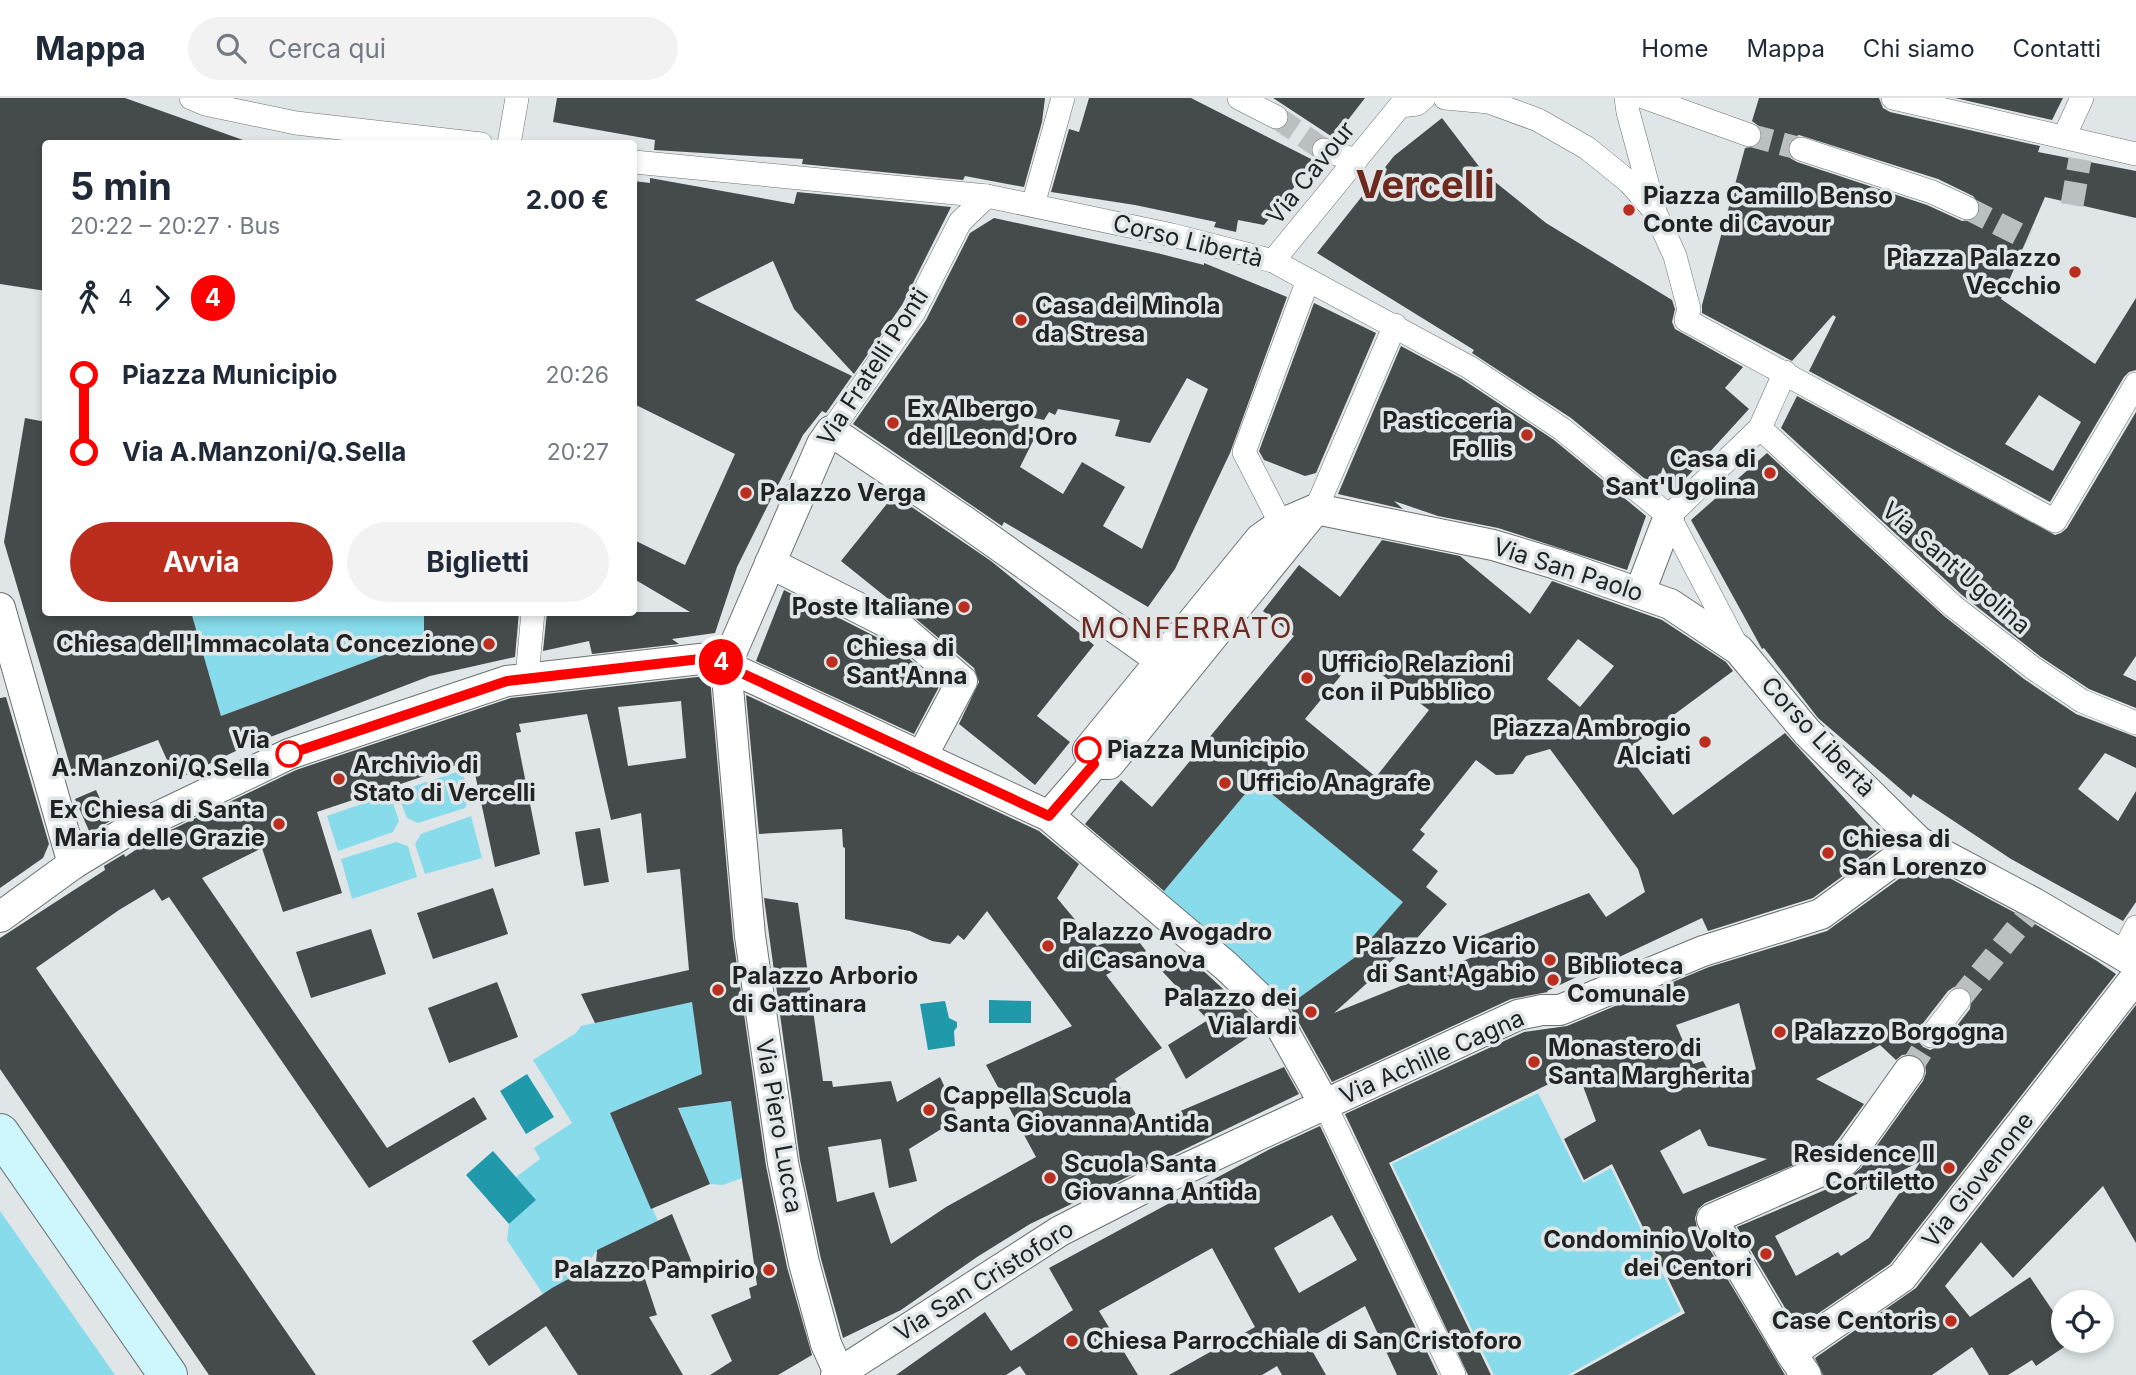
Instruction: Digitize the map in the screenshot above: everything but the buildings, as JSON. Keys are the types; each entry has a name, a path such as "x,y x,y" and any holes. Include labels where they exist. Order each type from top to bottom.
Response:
{"main road":[{"path":"0,1133 168,1375"}],"street":[{"path":"510,140 517,98"},
{"path":"1033,205 1063,98"},
{"path":"1239,98 1276,117"},
{"name":"Via Cavour","path":"1273,261 1356,160 1396,102 1417,104 1424,98"},
{"path":"1445,98 1489,102 1538,120 1587,148 1629,182 1655,212"},
{"path":"1626,98 1655,212 1675,256 1689,309 1686,320 2055,521 2136,384"},
{"path":"1646,98 1749,135"},
{"path":"1892,98 1926,102 2075,146 2136,154"},
{"path":"2075,146 2082,98"},
{"path":"201,100 296,123 446,140"},
{"path":"1801,149 1932,192 1967,208"},
{"path":"1324,150 1356,160"},
{"name":"Corso Libertà","path":"637,162 987,196 1033,205 1172,235 1273,261 1395,325 1469,367 1562,429 1669,516 1740,650 1807,732 1919,842 2131,964"},
{"name":"Via Fratelli Ponti","path":"726,665 817,453 914,312 960,222 987,196"},
{"path":"1281,524 1244,452 1308,280"},
{"path":"1049,816 1094,764 1109,764 1316,509 1395,325"},
{"path":"1640,592 1669,516 1760,428 1785,372"},
{"name":"Via Sant'Ugolina","path":"1760,428 1953,606 2033,668 2082,701 2136,723"},
{"path":"831,431 1162,661"},
{"path":"1094,764 1088,750 1260,539 1281,524 1316,509"},
{"name":"Via San Paolo","path":"1316,509 1493,545 1640,592 1670,604 1740,650"},
{"path":"770,563 904,631 962,681 921,758"},
{"path":"0,608 74,864"},
{"path":"527,677 533,616"},
{"path":"0,917 74,864 124,833 289,754 507,681 709,658 1049,816 1226,966 1271,1009 1325,1105 1454,1375"},
{"name":"Via Piero Lucca","path":"726,665 750,936 783,1163 804,1263 826,1344 838,1374"},
{"name":"Via Achille Cagna","path":"1325,1105 1518,1015 1542,1010 1560,1010 1703,951 1821,914 1919,842"},
{"path":"2131,964 2136,926"},
{"name":"Via Giovenone","path":"1798,1364 1902,1277 2131,964"},
{"path":"1931,1036 1959,1000"},
{"path":"1798,1364 1712,1219 1840,1165 1909,1071"},
{"name":"Via San Cristoforo","path":"838,1374 1060,1231 1146,1187 1325,1105"}],"shaded area":[{"path":"192,616 424,616 424,640 221,716"},
{"path":"462,770 470,798 465,808 418,823 407,818 397,792"},
{"path":"1256,781 1404,902 1354,958 1286,1007 1162,893"},
{"path":"390,794 399,821 393,832 338,851 327,816"},
{"path":"471,816 482,858 425,874 415,844 421,834"},
{"path":"396,842 408,846 417,877 352,899 341,859"},
{"path":"989,1000 1031,1001 1031,1023 989,1023"},
{"path":"692,1001 707,1104 731,1101 742,1178 723,1185 710,1184 670,1088 610,1113 658,1221 597,1250 583,1271 543,1294 507,1240 509,1224 536,1200 516,1177 540,1159 534,1148 572,1123 533,1060 576,1033 581,1026"},
{"path":"945,1001 949,1018 957,1022 954,1031 955,1046 928,1050 920,1004"},
{"path":"527,1074 554,1117 526,1134 500,1091"},
{"path":"1538,1093 1583,1183 1611,1168 1681,1311 1568,1375 1494,1375 1392,1164"},
{"path":"493,1151 536,1200 509,1224 466,1175"},
{"path":"0,1211 115,1375 0,1375"}],"tunnel":[{"path":"1276,117 1324,150"},
{"path":"1749,135 1801,149"},
{"path":"2072,205 2080,159"},
{"path":"1967,208 2028,239"},
{"path":"1959,1000 2030,912"},
{"path":"1909,1071 1931,1036"}],"bus line":[{"name":"4","path":"289,754 507,681 709,658 1049,816 1094,764 1088,750"}],"place":[{"name":"Piazza Camillo Benso Conte di Cavour","path":"1629,210"},
{"name":"Piazza Palazzo Vecchio","path":"2075,272"},
{"name":"Casa dei Minola da Stresa","path":"1021,320"},
{"name":"Ex Albergo del Leon d'Oro","path":"893,423"},
{"name":"Pasticceria Follis","path":"1527,435"},
{"name":"Casa di Sant'Ugolina","path":"1770,473"},
{"name":"Palazzo Verga","path":"746,493"},
{"name":"Poste Italiane","path":"964,607"},
{"name":"Chiesa dell'Immacolata Concezione","path":"489,644"},
{"name":"Chiesa di Sant'Anna","path":"832,662"},
{"name":"Ufficio Relazioni con il Pubblico","path":"1307,678"},
{"name":"Piazza Ambrogio Alciati","path":"1705,742"},
{"name":"Piazza Municipio","path":"1088,750"},
{"name":"Via A.Manzoni/Q.Sella","path":"289,754"},
{"name":"Archivio di Stato di Vercelli","path":"339,779"},
{"name":"Ufficio Anagrafe","path":"1225,783"},
{"name":"Ex Chiesa di Santa Maria delle Grazie","path":"279,824"},
{"name":"Chiesa di San Lorenzo","path":"1828,853"},
{"name":"Palazzo Avogadro di Casanova","path":"1048,946"},
{"name":"Palazzo Vicario di Sant'Agabio","path":"1550,960"},
{"name":"Biblioteca Comunale","path":"1553,980"},
{"name":"Palazzo Arborio di Gattinara","path":"718,990"},
{"name":"Palazzo dei Vialardi","path":"1311,1012"},
{"name":"Palazzo Borgogna","path":"1780,1032"},
{"name":"Monastero di Santa Margherita","path":"1534,1062"},
{"name":"Cappella Scuola Santa Giovanna Antida","path":"929,1110"},
{"name":"Residence Il Cortiletto","path":"1949,1168"},
{"name":"Scuola Santa Giovanna Antida","path":"1050,1178"},
{"name":"Condominio Volto dei Centori","path":"1766,1254"},
{"name":"Palazzo Pampirio","path":"769,1270"},
{"name":"Case Centoris","path":"1951,1321"},
{"name":"Chiesa Parrocchiale di San Cristoforo","path":"1072,1341"}],"district":[{"name":"Vercelli","path":"1425,185"},
{"name":"MONFERRATO","path":"1187,628"}]}
